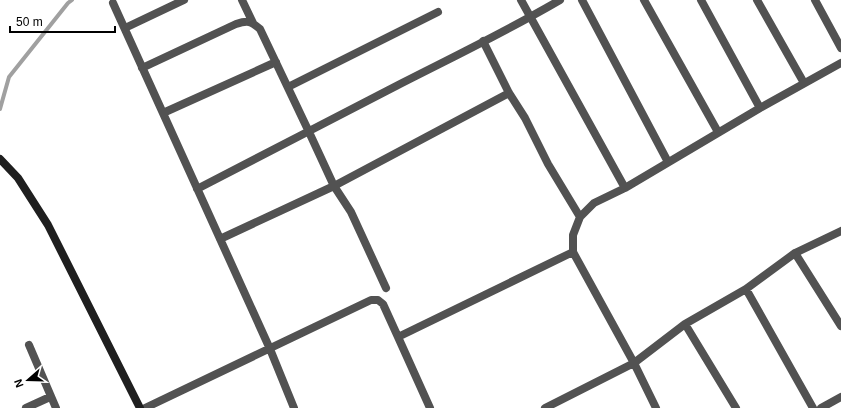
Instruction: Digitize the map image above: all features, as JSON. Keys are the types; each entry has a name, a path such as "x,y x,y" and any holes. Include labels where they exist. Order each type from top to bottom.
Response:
{"street":[{"path":"125,28 184,0"},
{"path":"242,0 253,23 260,29 334,186 350,212 386,288"},
{"path":"521,0 625,188"},
{"path":"198,189 531,17 560,0"},
{"path":"582,0 668,162"},
{"path":"644,0 718,132"},
{"path":"701,0 760,108"},
{"path":"757,0 804,84"},
{"path":"815,0 841,48"},
{"path":"113,3 270,349 294,408"},
{"path":"288,88 438,12"},
{"path":"142,68 236,24 244,21 253,23"},
{"path":"483,41 509,93 525,118 548,164 580,217"},
{"path":"163,113 276,62"},
{"path":"656,408 634,363 573,252 573,235 580,217 594,203 625,188 718,132 841,63"},
{"path":"220,240 334,186 509,93"},
{"path":"0,159 18,178 48,225 140,408"},
{"path":"545,408 634,363 685,324 746,289 795,253 841,231"},
{"path":"398,336 573,252"},
{"path":"795,253 841,326"},
{"path":"746,289 813,408"},
{"path":"145,408 371,300 378,300 383,304 430,408"},
{"path":"685,324 736,408"},
{"path":"29,345 56,408"},
{"path":"26,408 50,397"},
{"path":"821,408 841,397"}],"waterway":[{"path":"0,109 9,77 72,0"}]}
